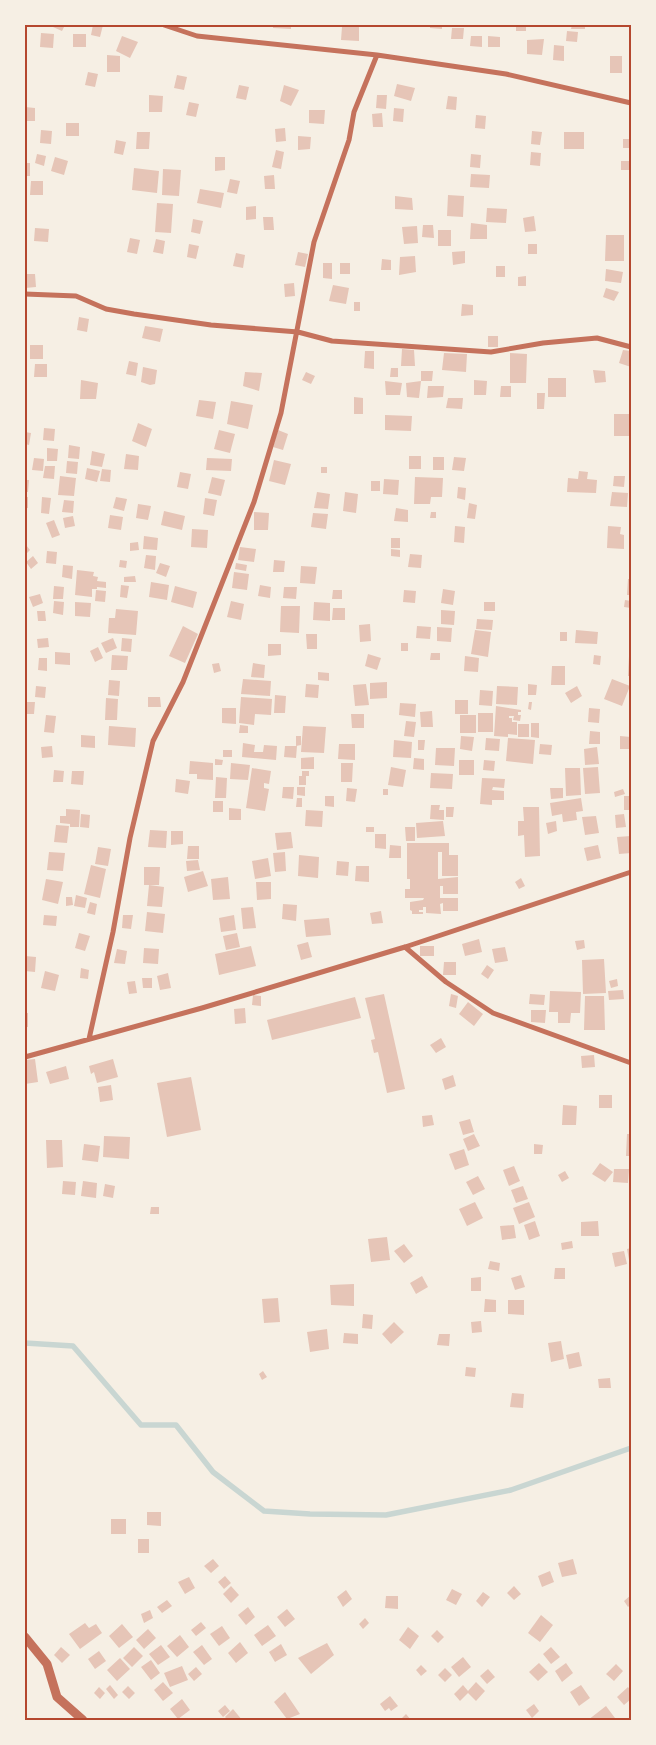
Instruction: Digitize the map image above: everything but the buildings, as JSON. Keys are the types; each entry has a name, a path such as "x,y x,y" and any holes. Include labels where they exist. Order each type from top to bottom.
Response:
{"street":[{"path":"164,25 197,36 377,55 506,74 631,103"},
{"path":"89,1039 152,741 183,682 254,502 281,413 314,242 349,140 354,112 377,55"},
{"path":"25,294 76,296 106,309 134,314 211,326 298,332 332,341 491,352 543,343 597,338 631,347"},
{"path":"25,1057 202,1008 405,947 631,872"},
{"path":"405,947 446,982 493,1013 631,1063"},
{"path":"25,1637 47,1664 57,1697 83,1720"}],"waterway":[{"path":"25,1343 73,1346 141,1425 176,1425 213,1472 264,1511 386,1515 511,1490 631,1448"}]}
